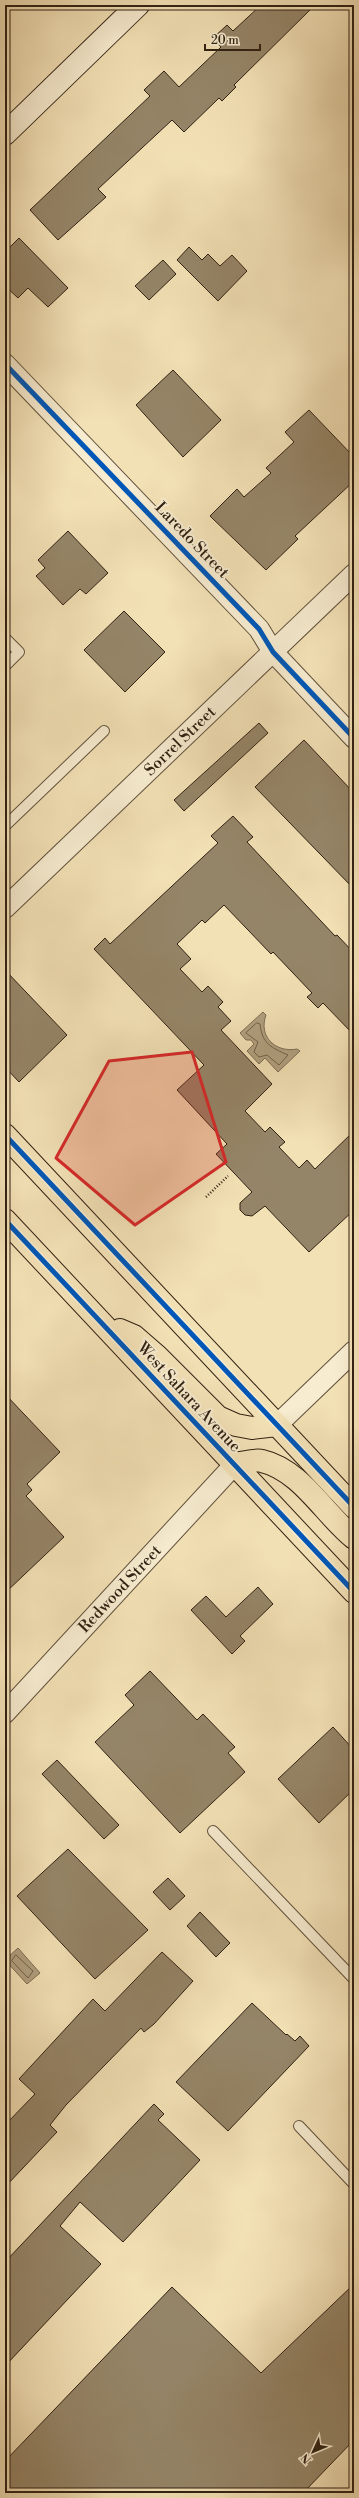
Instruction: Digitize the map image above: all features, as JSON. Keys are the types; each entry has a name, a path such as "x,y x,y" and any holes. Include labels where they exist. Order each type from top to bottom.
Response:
{"main road":[{"path":"5,1135 354,1506"},
{"name":"West Sahara Avenue","path":"5,1220 354,1592"},
{"path":"103,1323 134,1336 218,1416 236,1424 252,1428 277,1425"},
{"path":"235,1464 261,1460 276,1467 301,1483 354,1538"}],"street":[{"path":"5,134 138,5"},
{"name":"Laredo Street","path":"5,364 259,629 272,652 354,738"},
{"name":"Sorrel Street","path":"5,908 354,574"},
{"path":"277,1425 354,1351"},
{"name":"Redwood Street","path":"5,1714 235,1464"}],"lane":[{"path":"5,638 19,652 5,666"},
{"path":"5,826 104,731"},
{"path":"213,1831 354,1979"},
{"path":"299,2126 354,2184"}],"path":[{"path":"206,1197 228,1176"}],"highlighted area":[{"path":"192,1052 226,1162 135,1225 56,1158 109,1061"}],"water":[{"path":"263,1012 266,1015 264,1023 265,1030 271,1042 282,1048 289,1050 297,1049 300,1051 278,1072 265,1058 259,1064 247,1051 254,1044 251,1040 246,1040 240,1033"},
{"path":"18,1948 40,1973 27,1984 5,1960"}],"building":[{"path":"261,5 315,5 234,85 236,87 222,101 219,98 184,132 172,120 98,189 106,197 58,240 30,210 150,96 144,90 164,71 179,87 221,47 213,38 227,25 233,31"},
{"path":"19,238 68,288 48,307 28,288 18,298 5,286 5,252"},
{"path":"189,247 202,260 208,254 220,266 232,255 247,271 218,301 177,260"},
{"path":"163,260 176,274 149,300 135,286"},
{"path":"173,370 221,420 183,457 136,405"},
{"path":"309,410 354,457 354,481 295,536 298,539 266,570 210,516 237,489 244,497 271,473 266,468 294,442 285,432"},
{"path":"68,531 108,573 86,594 80,589 63,605 36,576 45,568 38,560"},
{"path":"124,611 165,652 125,692 84,650"},
{"path":"259,723 268,733 184,811 174,800"},
{"path":"304,740 354,793 354,889 255,787"},
{"path":"233,816 253,837 247,842 335,936 337,935 354,953 354,1035 323,1003 318,1008 307,997 312,993 273,952 271,954 224,905 205,923 202,920 177,944 191,959 180,969 202,992 208,986 223,1002 218,1007 231,1021 221,1030 272,1084 245,1111 265,1132 270,1127 285,1142 279,1147 299,1168 307,1160 315,1169 354,1131 354,1210 309,1252 265,1206 252,1216 245,1215 240,1210 240,1203 252,1192 216,1154 227,1144 177,1090 204,1065 94,949 105,938 110,944 218,843 211,836"},
{"path":"5,970 67,1035 19,1082 5,1067"},
{"path":"5,1394 60,1452 27,1484 32,1490 26,1496 64,1537 5,1593"},
{"path":"258,1587 273,1604 240,1636 245,1641 232,1654 191,1610 206,1596 226,1617"},
{"path":"150,1671 197,1720 203,1714 235,1747 228,1753 245,1772 180,1833 95,1742 134,1705 125,1695"},
{"path":"333,1727 354,1750 354,1789 319,1823 278,1779"},
{"path":"57,1760 119,1825 104,1839 42,1774"},
{"path":"68,1849 148,1930 95,1979 17,1896"},
{"path":"168,1878 185,1896 170,1910 153,1892"},
{"path":"200,1912 230,1943 216,1957 187,1926"},
{"path":"162,1952 193,1981 154,2024 144,2032 141,2028 66,2105 50,2125 57,2132 5,2187 5,2125 35,2094 19,2079 93,1999 105,2011"},
{"path":"252,2003 286,2035 287,2034 295,2041 300,2036 309,2046 228,2131 176,2082"},
{"path":"154,2104 164,2114 158,2120 200,2160 123,2242 80,2202 60,2226 101,2264 5,2366 5,2262"},
{"path":"354,2284 354,2440 303,2493 5,2493 5,2461 172,2287 261,2373"}],"cycle path":[{"path":"5,364 259,629 273,652 354,738"},
{"path":"5,1135 354,1507"},
{"path":"5,1220 354,1592"}]}
